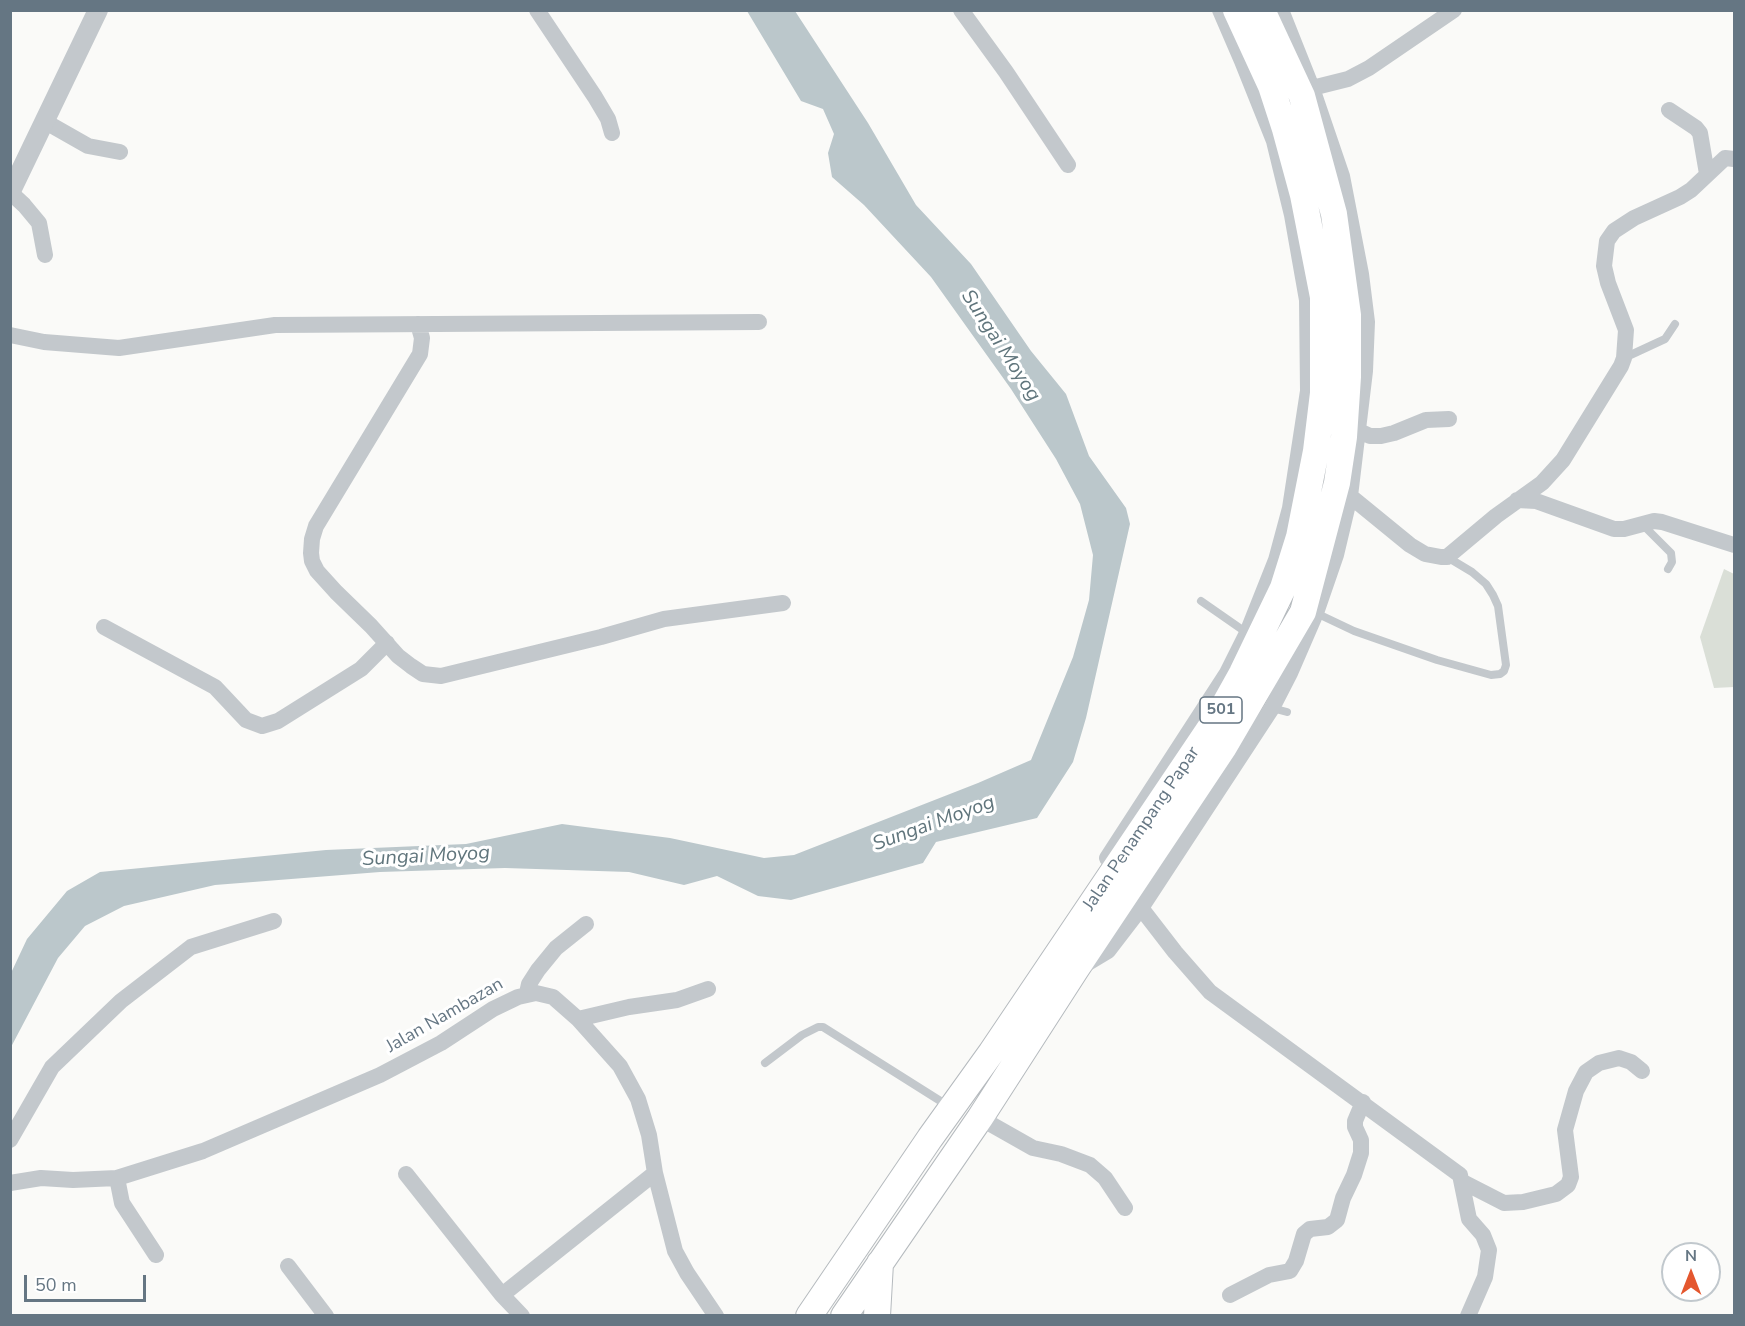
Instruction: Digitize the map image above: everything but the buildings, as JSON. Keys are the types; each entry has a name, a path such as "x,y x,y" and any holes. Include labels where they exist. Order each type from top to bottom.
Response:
{"main road":[{"name":"Jalan Penampang Papar","path":"809,1316 991,1053 1218,716 1242,673 1283,588 1299,537 1316,451 1323,393 1323,297 1303,195 1286,129 1271,86 1236,10"},
{"name":"Jalan Penampang Papar","path":"849,1308 980,1118 1224,747 1303,612 1337,483 1344,437 1348,377 1348,315 1334,214 1302,96 1262,10"},
{"path":"877,1316 880,1262"},
{"path":"821,1316 844,1298 849,1308"}],"street":[{"path":"45,255 39,223 10,193 98,10"},
{"path":"537,10 595,97 608,119 612,133"},
{"path":"961,10 1006,72 1068,165"},
{"path":"930,1138 934,1112 1156,784 1227,673 1247,633 1276,560 1290,508 1308,391 1307,300 1292,215 1274,141 1220,10"},
{"path":"1076,969 1108,951 1141,908 1280,710 1290,674 1316,613 1336,555 1350,496 1365,371 1367,322 1361,274 1342,176 1312,88 1281,10"},
{"path":"1312,88 1347,79 1370,68 1454,10"},
{"path":"1669,110 1700,133 1707,174"},
{"path":"44,121 88,146 120,152"},
{"path":"1350,496 1410,545 1425,554 1447,557 1517,500 1542,483 1563,460 1624,358 1626,330 1604,266 1607,241 1614,231 1634,218 1691,190 1725,158 1734,159"},
{"path":"10,335 44,342 119,348 275,325 759,322"},
{"path":"418,324 422,338 420,354 323,513 312,539 312,561 318,571 398,656 423,674 441,676 664,619 783,603"},
{"path":"1359,431 1370,436 1381,436 1426,420 1449,419"},
{"path":"1517,500 1536,501 1614,529 1624,529 1654,521 1662,522 1734,545"},
{"path":"104,627 215,687 246,720 262,726 278,721 361,669 387,643"},
{"path":"1141,908 1210,992 1460,1174 1469,1220 1483,1235 1489,1250 1485,1277 1468,1316"},
{"path":"10,1140 52,1067 121,1001 191,947 274,921"},
{"path":"527,993 529,984 538,970 556,948 586,924"},
{"path":"578,1019 629,1007 677,1000 708,989"},
{"name":"Jalan Nambazan","path":"10,1183 41,1178 73,1180 117,1178 203,1150 380,1075 441,1043 493,1009 527,993 536,993 553,997 578,1019 620,1066 638,1099 675,1251 716,1316"},
{"path":"1463,1182 1504,1203 1522,1202 1556,1194 1568,1185 1571,1177 1565,1130 1576,1091 1586,1072 1599,1063 1619,1058 1631,1062 1642,1071"},
{"path":"1230,1295 1269,1275 1290,1270 1296,1261 1304,1234 1310,1228 1328,1227 1337,1220 1361,1153 1361,1140 1355,1127 1355,1121 1363,1102"},
{"path":"980,1118 1033,1148 1061,1154 1090,1166 1105,1178 1125,1208"},
{"path":"502,1294 655,1173"},
{"path":"406,1174 522,1316"},
{"path":"117,1178 122,1203 156,1255"},
{"path":"288,1266 326,1316"}],"lane":[{"path":"1624,358 1665,339 1675,324"},
{"path":"1642,524 1671,553 1672,562 1668,569"},
{"path":"1316,613 1354,631 1437,660 1491,675 1500,674 1506,665 1498,606 1486,584 1472,572 1447,557"},
{"path":"1201,601 1247,633"},
{"path":"765,1063 802,1035 823,1027 942,1102"}],"shaded area":[{"path":"1724,569 1734,574 1734,687 1714,688 1700,637"}],"water":[{"name":"Sungai Moyog","path":"747,11 795,11 868,123 916,205 971,264 1031,351 1066,394 1089,456 1126,508 1130,524 1086,718 1073,762 1037,818 936,842 923,863 791,900 758,896 717,876 684,885 629,872 505,868 380,872 215,885 124,906 85,926 58,958 11,1047 11,973 27,939 67,891 100,872 326,850 466,844 562,824 670,838 764,858 794,855 1031,760 1073,657 1089,600 1093,555 1080,504 1056,459 1011,389 931,277 864,205 832,177 828,153 834,134 823,109 801,101"}]}
